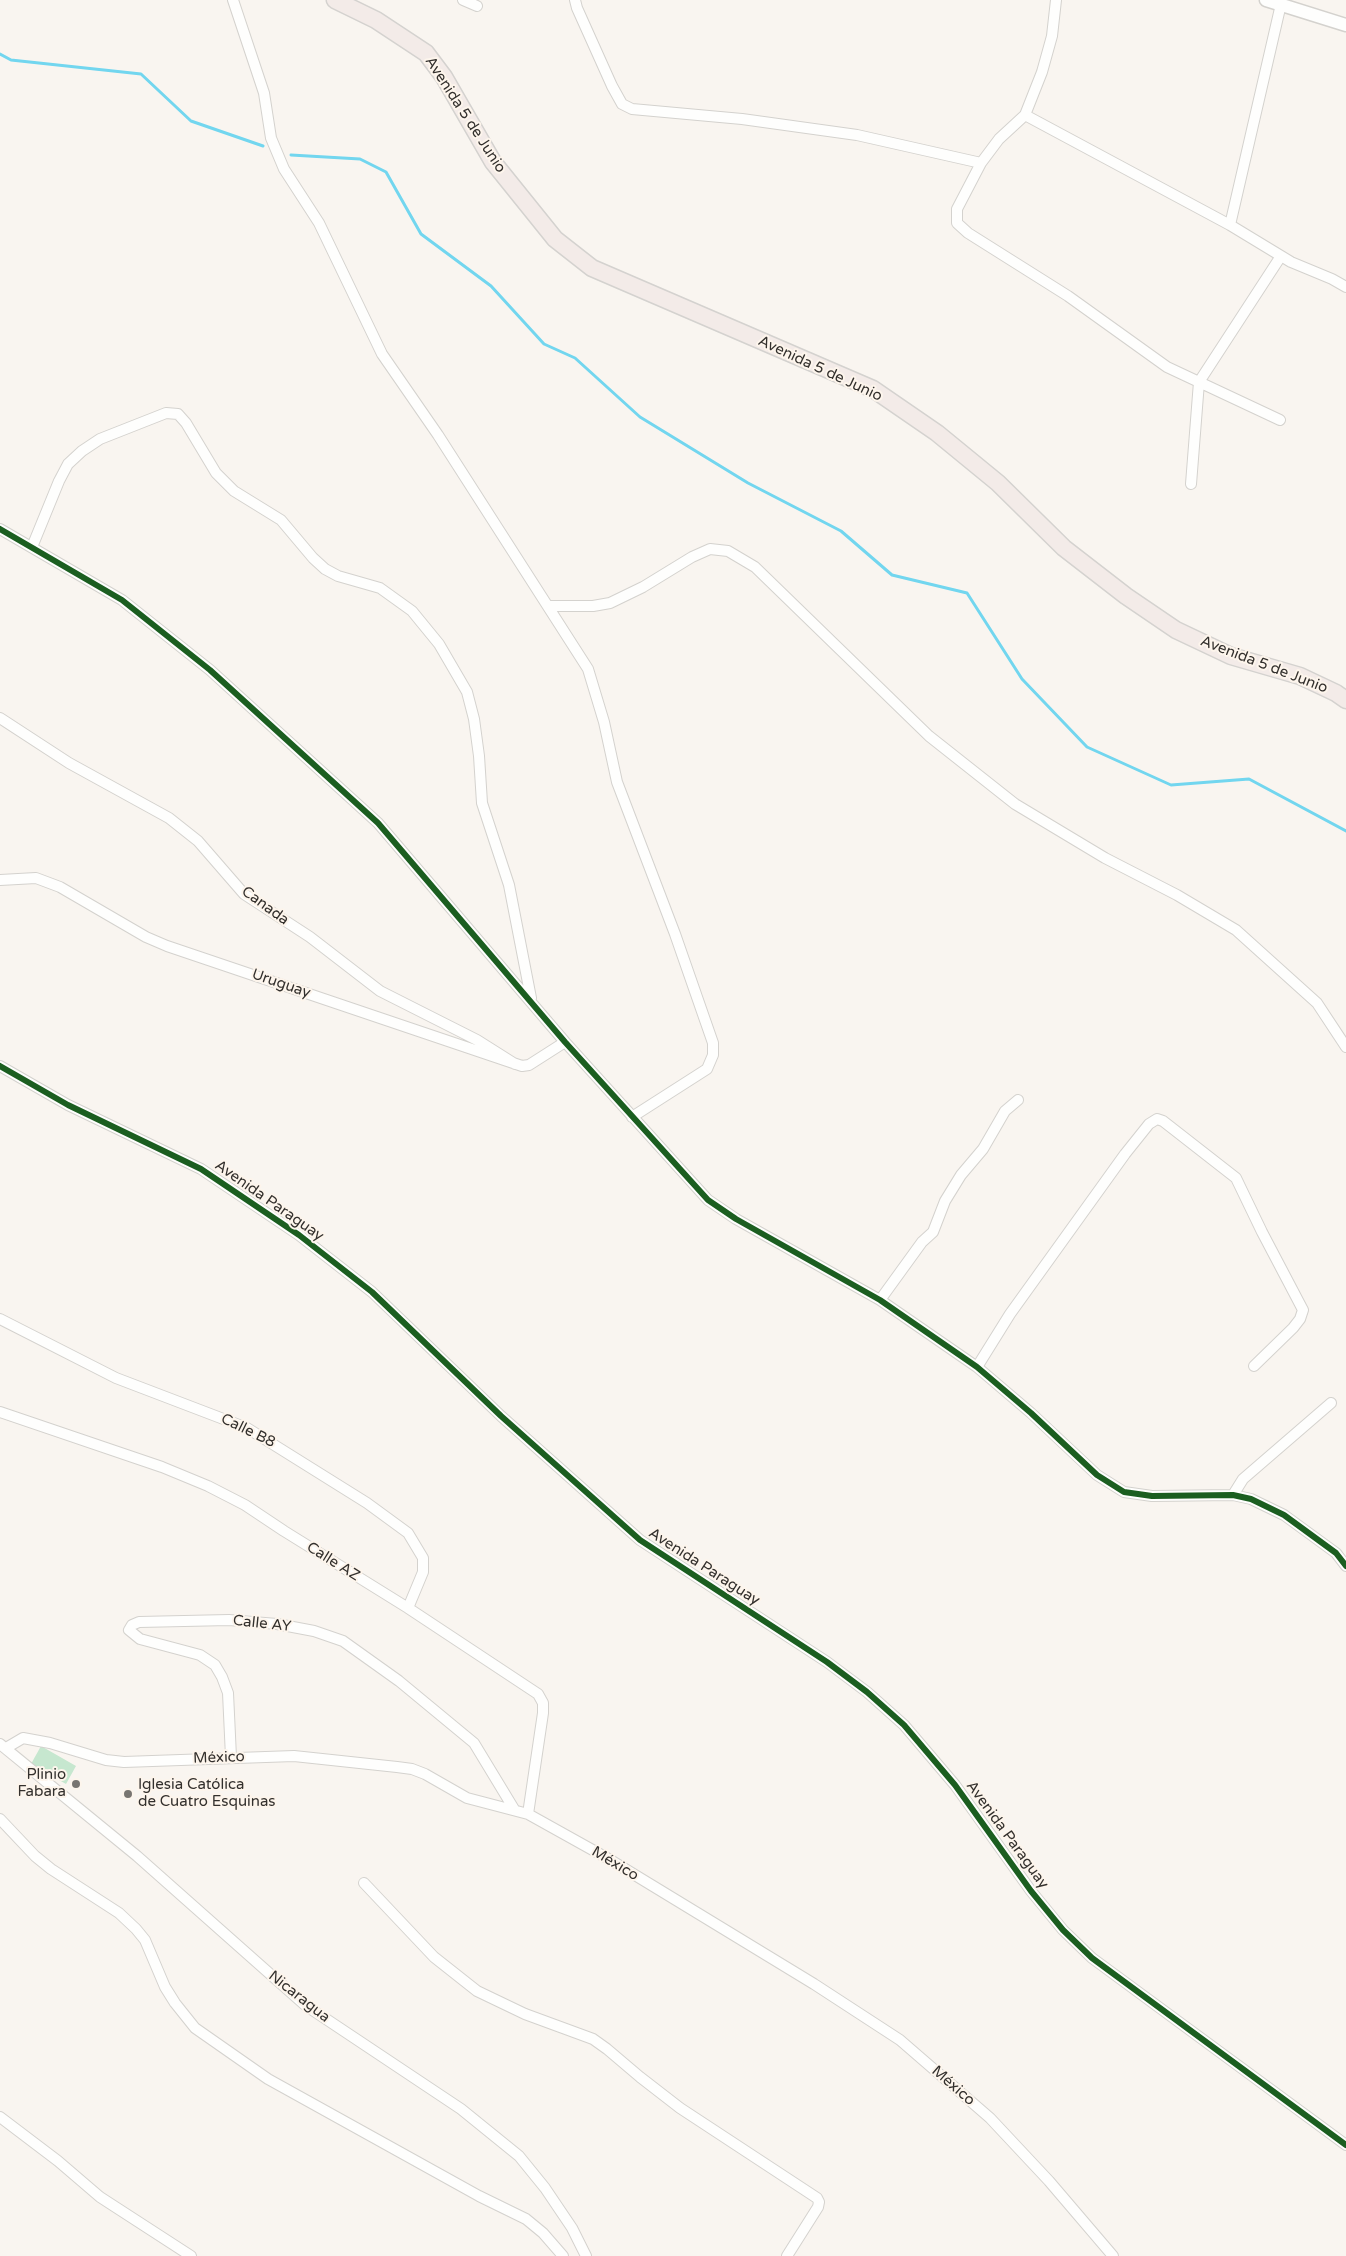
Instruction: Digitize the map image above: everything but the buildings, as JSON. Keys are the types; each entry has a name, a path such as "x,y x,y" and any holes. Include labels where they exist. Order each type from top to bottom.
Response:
{"main road":[{"name":"Avenida 5 de Junio","path":"335,0 376,20 426,53 444,77 493,162 555,238 592,268 873,389 937,433 998,483 1064,548 1126,596 1176,630 1231,656 1300,676 1336,692 1346,700"}],"street":[{"path":"232,0 264,93 271,138 284,168 319,223 382,354 438,434 588,669 604,722 617,782 714,1043 713,1055 707,1069 632,1117"},
{"path":"463,0 476,6"},
{"path":"575,0 612,86 622,104 632,108 742,118 857,135 980,163"},
{"path":"1056,0 1052,36 1042,72 1025,115 999,139 980,163 957,209 957,222 968,233 1068,296 1167,367 1280,420"},
{"path":"1266,0 1346,24"},
{"path":"1230,225 1281,4"},
{"path":"1025,115 1230,225 1281,256 1346,287"},
{"path":"1191,484 1199,382 1281,256"},
{"path":"32,547 59,481 68,464 82,451 100,439 166,413 178,414 186,423 216,473 234,491 280,520 313,558 338,576 380,588 412,611 439,644 467,692 477,746 482,804 509,885 532,1001"},
{"path":"0,529 122,600 225,683 378,823 532,1001 565,1042 708,1200 736,1219 880,1300 977,1367 1031,1412 1097,1475 1124,1492 1152,1496 1233,1495 1264,1504 1284,1515 1336,1553 1346,1566"},
{"path":"549,606 593,606 610,603 643,587 692,557 710,549 728,551 755,567 929,736 1015,804 1105,858 1236,930 1316,1003 1346,1047"},
{"name":"Canada","path":"0,718 64,760 169,818 198,841 244,894 310,937 380,991 477,1040 515,1064"},
{"name":"Uruguay","path":"0,880 36,878 60,887 146,937 167,946 515,1064"},
{"path":"515,1064 529,1065 565,1042"},
{"name":"Avenida Paraguay","path":"0,1066 68,1105 201,1169 299,1235 372,1292 501,1416 640,1540 827,1662 867,1692 904,1725 955,1784 1031,1891 1063,1930 1092,1958 1346,2145"},
{"path":"880,1300 922,1242 933,1232 945,1202 961,1175 984,1149 1005,1112 1018,1100"},
{"path":"977,1367 1010,1314 1125,1154 1149,1124 1157,1119 1236,1178 1303,1310 1300,1319 1293,1328 1254,1366"},
{"name":"Calle B8","path":"0,1319 116,1378 247,1428 367,1503 408,1534 423,1558 423,1572 408,1608"},
{"path":"1233,1495 1243,1479 1331,1403"},
{"name":"Calle AZ","path":"0,1412 162,1467 208,1486 245,1505 408,1608 538,1694 543,1703 543,1713 528,1814"},
{"name":"Calle AY","path":"231,1757 228,1693 215,1665 200,1655 140,1639 129,1630 132,1625 139,1622 229,1620 314,1630 343,1641 399,1681 474,1743 514,1809"},
{"name":"México","path":"3,1746 24,1738 50,1743 106,1760 124,1762 294,1756 412,1769 426,1774 467,1798 528,1814 607,1858 814,1984 900,2040 990,2118 1049,2181 1113,2256"},
{"name":"Nicaragua","path":"3,1746 137,1856 305,2005 461,2110 519,2156 545,2188 572,2228 586,2256"},
{"path":"0,1819 35,1856 51,1869 119,1913 136,1929 145,1940 164,1987 175,2004 196,2028 268,2079 479,2196 526,2219 543,2233 563,2256"},
{"path":"364,1883 434,1957 477,1992 524,2014 592,2039 607,2048 680,2108 817,2198 819,2202 818,2207 788,2256"},
{"path":"0,2117 58,2161 100,2197 191,2256"}],"green space":[{"path":"41,1746 76,1766 66,1784 31,1764"}],"waterway":[{"path":"0,54 11,60 141,74 191,121 263,146"},
{"path":"291,155 360,159 386,172 421,234 491,286 544,344 575,358 640,417 748,483 841,531 892,575 967,593 1022,679 1087,747 1171,785 1249,779 1346,831"}],"cycle path":[{"path":"0,529 122,600 210,670 378,823 565,1042 708,1200 736,1219 880,1300 977,1367 1031,1413 1097,1475 1124,1492 1152,1496 1233,1495 1251,1499 1284,1515 1336,1553 1346,1566"},
{"path":"0,1066 68,1105 201,1169 299,1235 372,1292 501,1416 640,1540 827,1662 867,1692 904,1725 955,1785 1031,1891 1063,1930 1092,1958 1346,2145"}],"place":[{"name":"Plinio Fabara","path":"76,1784"},
{"name":"Iglesia Católica de Cuatro Esquinas","path":"128,1794"}]}
